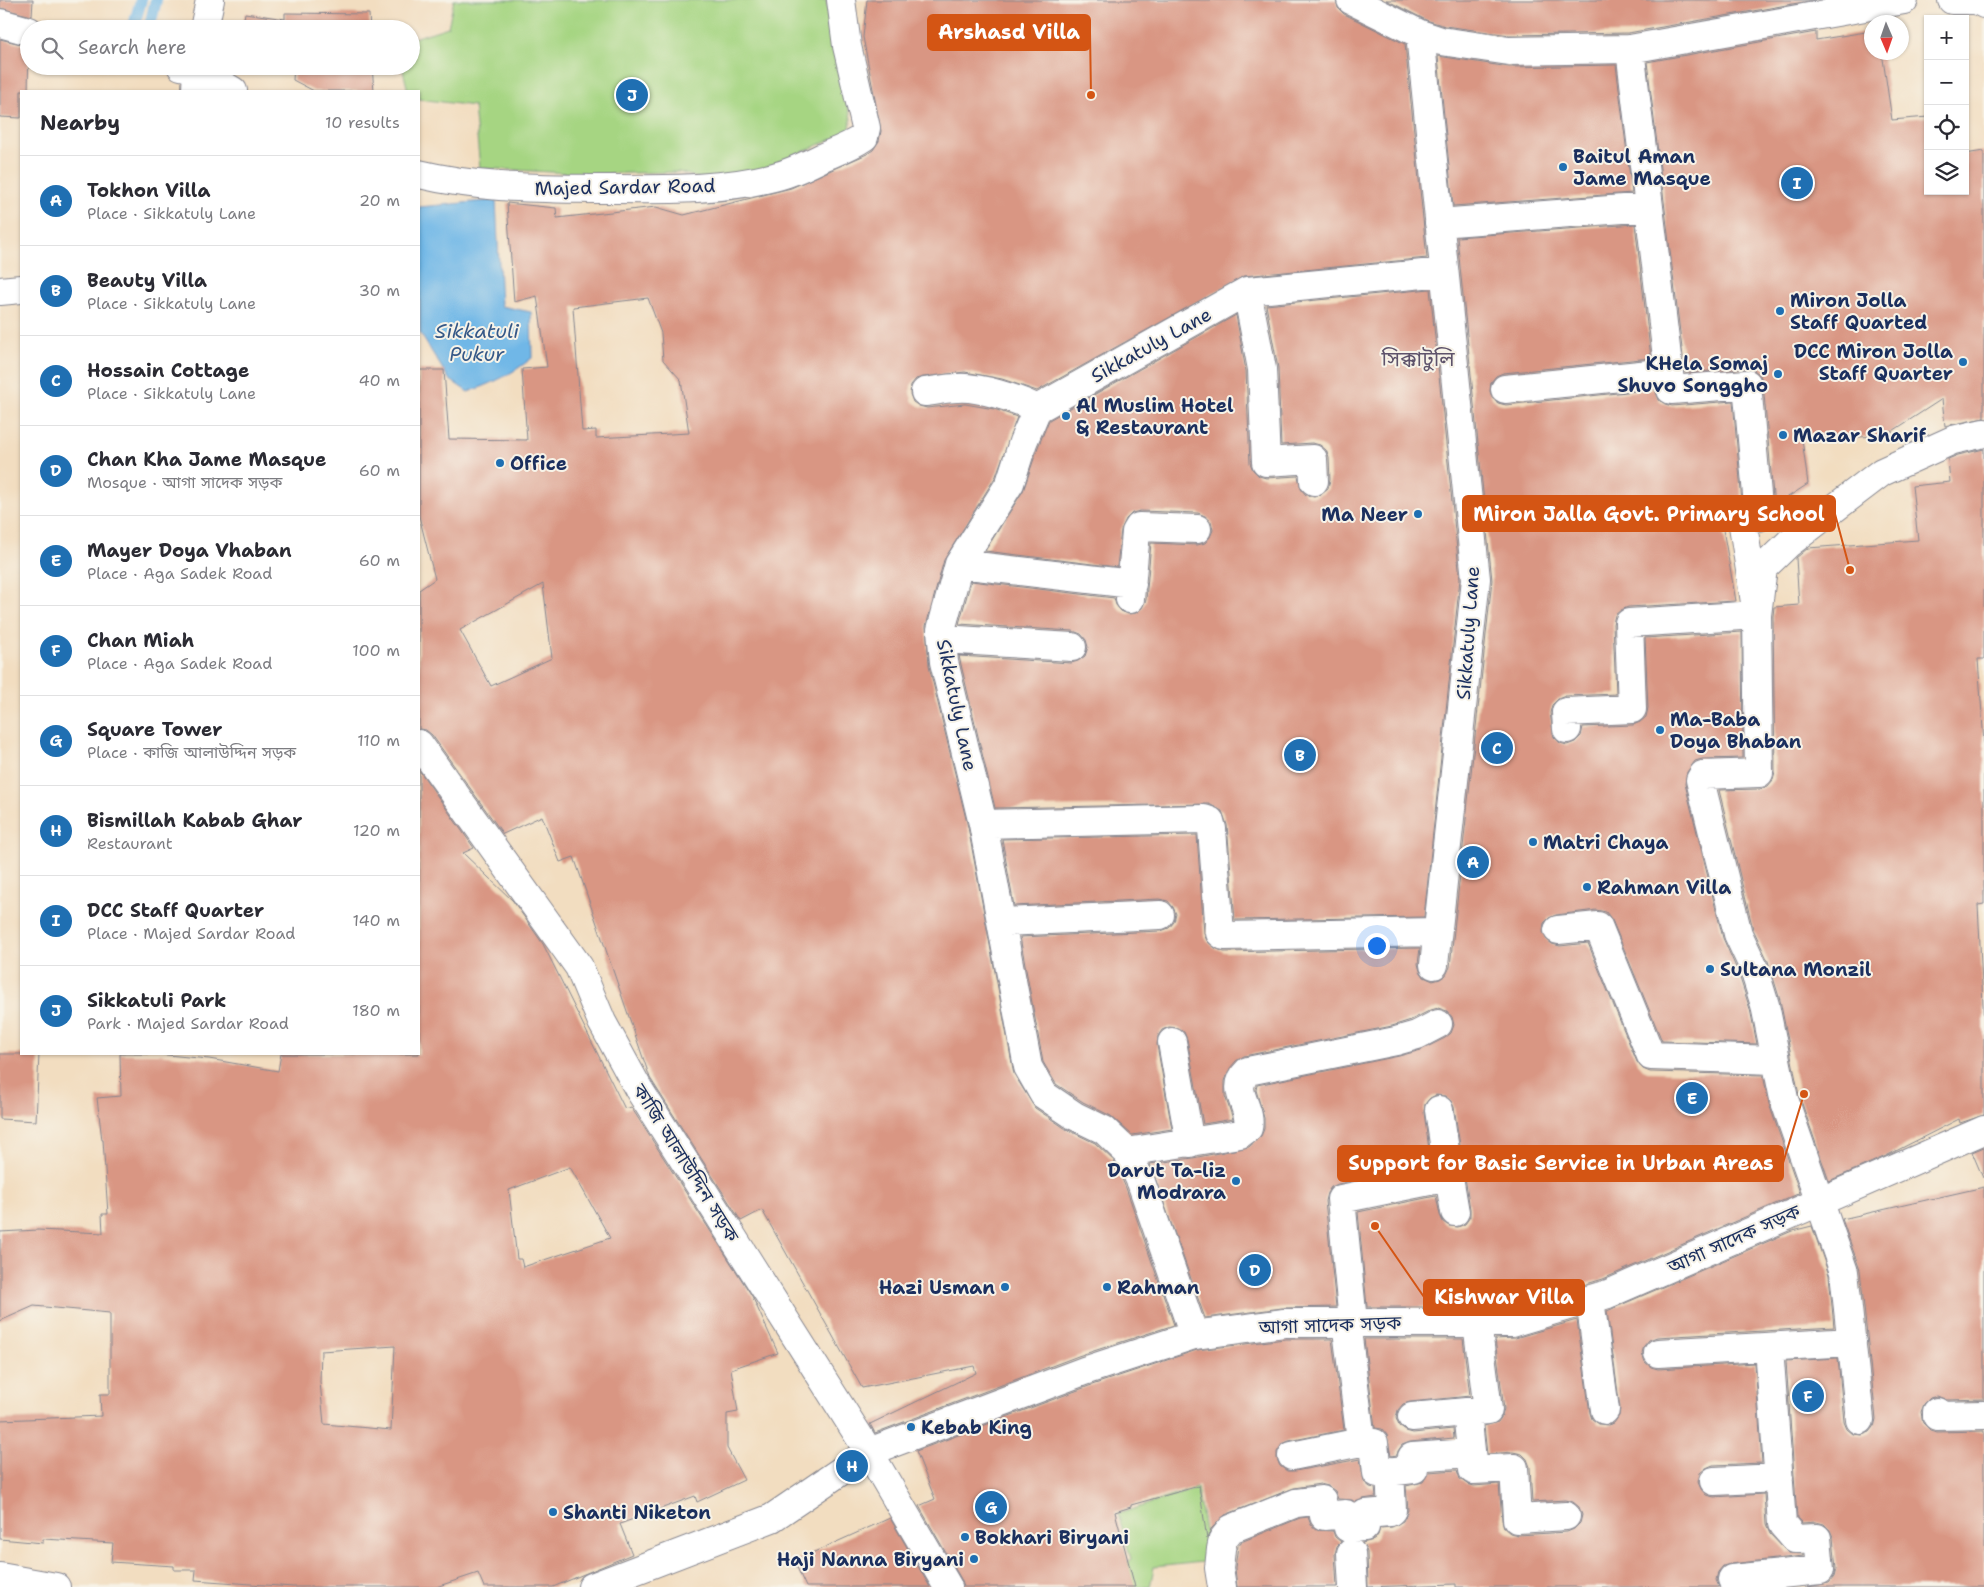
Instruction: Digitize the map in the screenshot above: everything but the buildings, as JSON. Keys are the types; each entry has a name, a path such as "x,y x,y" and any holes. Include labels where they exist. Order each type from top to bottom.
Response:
{"street":[{"path":"206,20 210,0"},
{"name":"Majed Sardar Road","path":"420,174 449,181 514,188 680,189 728,185 774,177 796,170 854,144 864,137 866,128 847,46 841,0"},
{"path":"1351,0 1420,34 1441,41 1510,51 1630,49 1835,6 1904,0"},
{"path":"1952,0 1977,0 1984,4"},
{"path":"0,23 20,29"},
{"name":"Sikkatuly Lane","path":"1420,34 1476,579 1434,964"},
{"path":"1630,49 1670,390 1748,384 1759,517 1742,519 1757,615"},
{"path":"197,75 232,90"},
{"path":"1439,224 1649,207"},
{"name":"Sikkatuly Lane","path":"1194,1335 1141,1182 1127,1152 1104,1130 1074,1116 1044,1095 1028,1067 984,824 944,662 941,630 959,564 1010,483 1023,442 1037,409 1247,291 1444,272"},
{"path":"0,291 20,289"},
{"path":"1247,291 1262,368 1266,462 1313,459 1314,481"},
{"path":"1505,389 1669,372"},
{"path":"925,392 958,387 1024,402 1037,409"},
{"path":"1860,1420 1844,1272 1784,1099 1765,1005 1753,966 1738,934 1700,780 1703,775 1754,775 1758,773 1757,615 1763,568 1789,543 1882,472 1953,440 1984,433"},
{"path":"959,564 1131,592 1136,532 1139,527 1197,529"},
{"path":"1567,729 1566,712 1632,709 1628,623 1757,615"},
{"path":"942,638 1072,647"},
{"name":"কাজি আলাউদ্দিন সড়ক","path":"420,745 579,967 602,1022 638,1088 869,1452 948,1587"},
{"path":"984,824 1204,819 1210,821 1212,829 1220,933 1224,936 1437,932"},
{"path":"1002,922 1160,915"},
{"path":"1558,930 1598,926 1650,1056 1775,1060"},
{"path":"1127,1152 1240,1134 1248,1128 1250,1122 1239,1088 1241,1078 1248,1071 1396,1041 1417,1035 1438,1024"},
{"path":"1172,1042 1190,1143"},
{"path":"1439,1110 1455,1212"},
{"name":"আগা সাদেক সড়ক","path":"592,1587 772,1518 869,1452 1084,1371 1194,1335 1284,1322 1511,1323 1608,1294 1984,1130"},
{"path":"1364,1442 1361,1440 1341,1199 1449,1177"},
{"path":"1590,1300 1605,1410"},
{"path":"1412,1418 1488,1410 1477,1323"},
{"path":"1658,1353 1852,1342"},
{"path":"1732,1579 1799,1580 1820,1570 1817,1538 1795,1539 1782,1524 1769,1347"},
{"path":"1467,1412 1472,1470 1514,1468 1517,1519 1566,1516"},
{"path":"1937,1412 1937,1416 1984,1414"},
{"path":"1292,1456 1364,1442 1375,1444 1377,1472 1414,1469 1412,1457 1471,1453"},
{"path":"1222,1587 1221,1549 1223,1539 1231,1529 1296,1503 1322,1500 1324,1516 1346,1514 1348,1528 1365,1527 1365,1514 1390,1512 1392,1510 1390,1471"},
{"path":"1714,1481 1779,1478"},
{"path":"1351,1553 1353,1587"},
{"path":"0,1577 56,1587"}],"green space":[{"path":"454,0 826,0 851,119 850,129 844,134 724,186 679,172 585,174 480,168 474,106 420,99 420,90 408,90 404,75 420,75 420,36 448,27"},
{"path":"1197,1488 1204,1531 1226,1529 1212,1561 1154,1567 1150,1587 1108,1587 1117,1571 1131,1559 1118,1514"}],"water":[{"name":"Sikkatuli Pukur","path":"496,200 501,306 531,312 532,358 502,378 468,392 449,379 420,333 420,207"}],"waterway":[{"path":"135,20 141,0"},
{"path":"151,20 156,0"}],"place":[{"name":"Sikkatuli Park","path":"632,95"},
{"name":"Arshasd Villa","path":"1091,95"},
{"name":"Baitul Aman Jame Masque","path":"1563,167"},
{"name":"DCC Staff Quarter","path":"1797,183"},
{"name":"Miron Jolla Staff Quarted","path":"1780,311"},
{"name":"DCC Miron Jolla Staff Quarter","path":"1963,362"},
{"name":"KHela Somaj Shuvo Songgho","path":"1778,374"},
{"name":"Al Muslim Hotel & Restaurant","path":"1066,416"},
{"name":"Mazar Sharif","path":"1783,435"},
{"name":"Office","path":"500,463"},
{"name":"Ma Neer","path":"1418,514"},
{"name":"Miron Jalla Govt. Primary School","path":"1850,570"},
{"name":"Ma-Baba Doya Bhaban","path":"1660,730"},
{"name":"Hossain Cottage","path":"1497,748"},
{"name":"Beauty Villa","path":"1300,755"},
{"name":"Matri Chaya","path":"1533,842"},
{"name":"Tokhon Villa","path":"1473,862"},
{"name":"Rahman Villa","path":"1587,887"},
{"name":"Sultana Monzil","path":"1710,969"},
{"name":"Support for Basic Service in Urban Areas","path":"1804,1094"},
{"name":"Mayer Doya Vhaban","path":"1692,1098"},
{"name":"Darut Ta-liz Modrara","path":"1236,1181"},
{"name":"Kishwar Villa","path":"1375,1226"},
{"name":"Chan Kha Jame Masque","path":"1255,1270"},
{"name":"Hazi Usman","path":"1005,1287"},
{"name":"Rahman","path":"1107,1287"},
{"name":"Chan Miah","path":"1808,1396"},
{"name":"Kebab King","path":"911,1427"},
{"name":"Bismillah Kabab Ghar","path":"852,1466"},
{"name":"Square Tower","path":"991,1507"},
{"name":"Shanti Niketon","path":"553,1512"},
{"name":"Bokhari Biryani","path":"965,1537"},
{"name":"Haji Nanna Biryani","path":"974,1559"}],"district":[{"name":"সিক্কাটুলি","path":"1418,359"}]}
